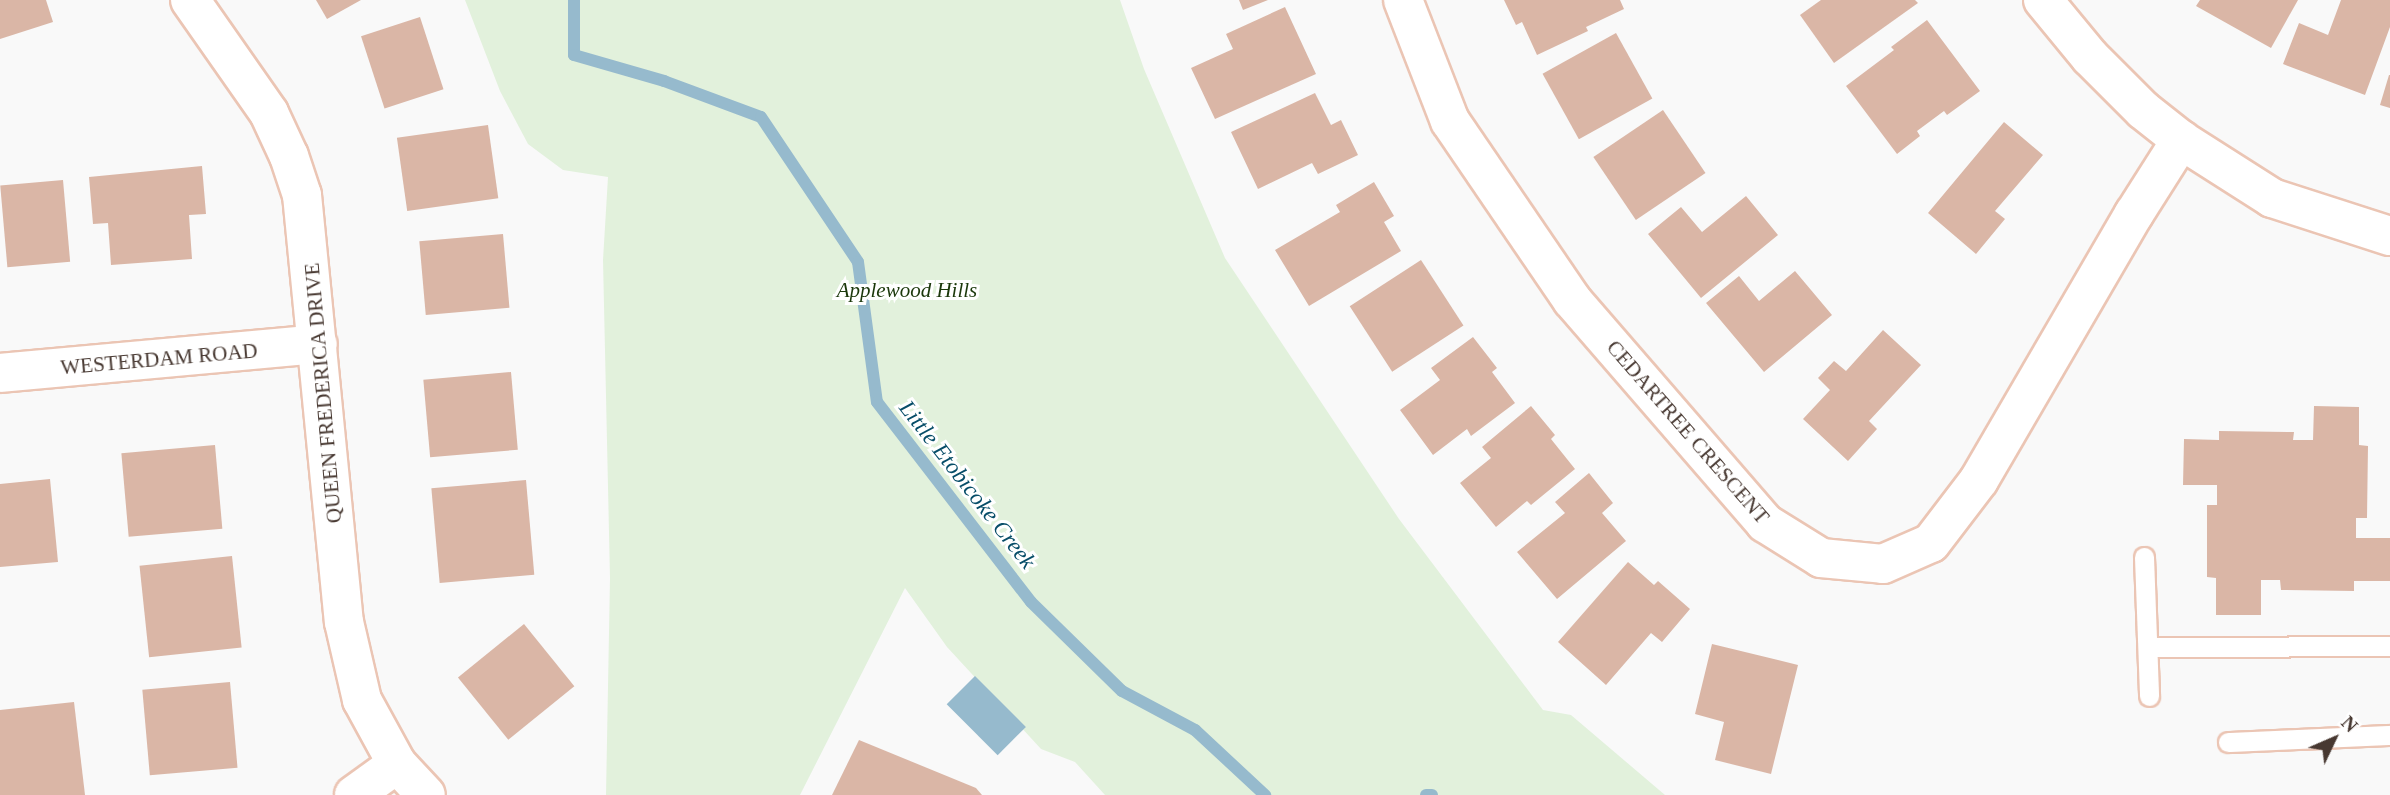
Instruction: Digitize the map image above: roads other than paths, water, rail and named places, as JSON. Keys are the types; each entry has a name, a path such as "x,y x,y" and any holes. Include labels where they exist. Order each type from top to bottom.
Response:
{"street":[{"name":"QUEEN FREDERICA DRIVE","path":"190,0 243,72 269,113 289,156 302,195 344,622 362,700 397,765 426,795"},
{"name":"CEDARTREE CRESCENT","path":"1403,0 1450,121 1572,300 1765,523 1821,558 1883,564 1931,543 1979,480 2181,140"},
{"path":"2043,0 2099,66 2143,110 2181,140 2272,198 2390,236"},
{"name":"WESTERDAM ROAD","path":"0,373 318,344"},
{"path":"354,795 397,765"}],"lane":[{"path":"2144,556 2149,696"},
{"path":"2148,647 2390,646"},
{"path":"2228,742 2390,735"}],"water":[{"path":"975,676 1026,727 998,755 947,704"}],"waterway":[{"name":"Little Etobicoke Creek","path":"574,0 574,55 664,81 761,117 858,262 877,402 1031,602 1122,691 1195,730 1265,795"},
{"name":"Little Etobicoke Creek","path":"1426,795 1432,795"}],"park label":[{"name":"Applewood Hills","path":"907,290"}]}
